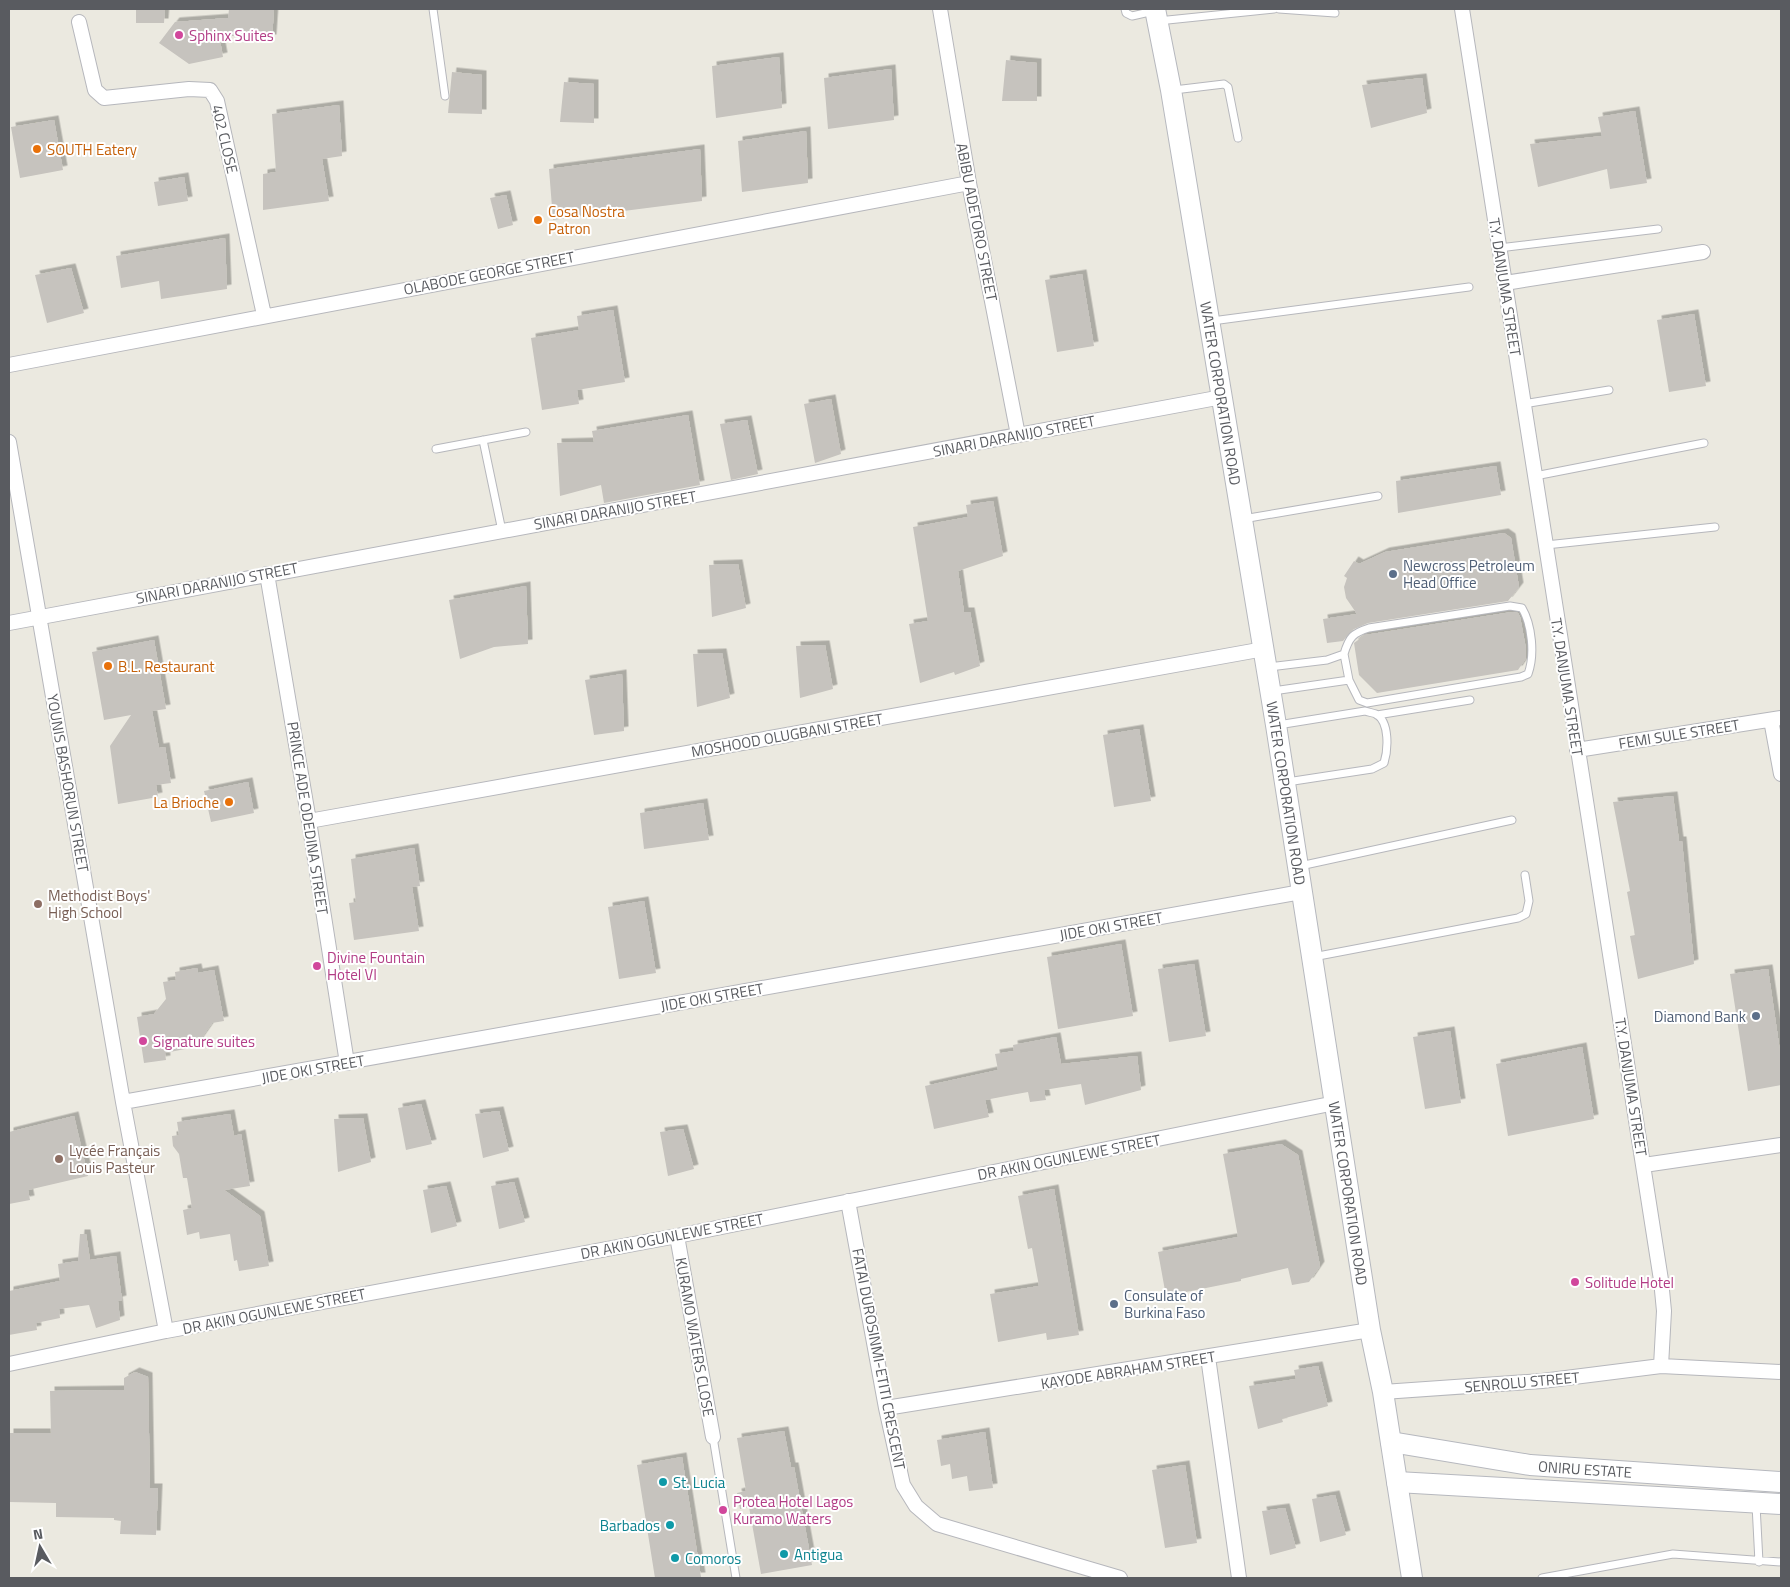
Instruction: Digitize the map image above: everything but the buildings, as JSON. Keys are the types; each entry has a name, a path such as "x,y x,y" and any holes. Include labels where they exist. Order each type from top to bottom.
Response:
{"street":[{"name":"ABIBU ADETORO STREET","path":"940,9 969,183 1018,436"},
{"name":"T.Y. DANJUMA STREET","path":"1462,9 1577,750 1644,1165 1664,1311 1661,1366"},
{"name":"WATER CORPORATION ROAD","path":"1156,13 1171,90 1266,658 1370,1330 1383,1392 1412,1578"},
{"name":"402 CLOSE","path":"79,22 95,90 104,98 210,90 217,101 264,315"},
{"name":"OLABODE GEORGE STREET","path":"9,366 264,315 969,183"},
{"path":"1505,283 1703,252"},
{"name":"SINARI DARANIJO STREET","path":"9,623 1222,397"},
{"name":"YOUNIS BASHORUN STREET","path":"9,442 123,1102 166,1331"},
{"name":"PRINCE ADE ODEDINA STREET","path":"267,574 309,821 347,1063"},
{"name":"MOSHOOD OLUGBANI STREET","path":"309,821 1266,658"},
{"path":"1776,719 1781,774"},
{"name":"FEMI SULE STREET","path":"1577,750 1776,719"},
{"name":"JIDE OKI STREET","path":"123,1102 1301,892"},
{"name":"DR AKIN OGUNLEWE STREET","path":"9,1364 166,1331 677,1236 1335,1104"},
{"path":"1644,1165 1781,1144"},
{"name":"FATAI DUROSINMI-ETITI CRESCENT","path":"848,1201 886,1408 903,1485 916,1506 937,1524 1120,1578"},
{"name":"KURAMO WATERS CLOSE","path":"677,1236 713,1437"},
{"name":"KAYODE ABRAHAM STREET","path":"886,1408 1370,1330"},
{"path":"1208,1357 1239,1578"},
{"name":"SENROLU STREET","path":"1383,1392 1542,1381 1661,1366 1781,1372"},
{"name":"ONIRU ESTATE","path":"1391,1442 1530,1465 1781,1482"},
{"name":"ONIRU ESTATE","path":"1397,1482 1781,1504"}],"lane":[{"path":"433,9 445,96"},
{"path":"1125,9 1126,13 1132,16 1156,13 1274,9"},
{"path":"1279,9 1335,13"},
{"path":"1171,90 1224,84 1228,87 1238,138"},
{"path":"1499,248 1658,229"},
{"path":"1209,322 1469,287"},
{"path":"1524,404 1609,390"},
{"path":"436,449 526,432"},
{"path":"483,440 502,530"},
{"path":"1535,476 1704,442"},
{"path":"1242,519 1378,496"},
{"path":"1546,545 1715,527"},
{"path":"1510,606 1522,608 1527,617 1532,661 1528,674 1521,677 1367,703 1358,700 1349,680 1344,654 1349,639 1354,632 1510,606"},
{"path":"1266,658 1327,660 1344,654"},
{"path":"1270,692 1349,680"},
{"path":"1377,715 1470,700"},
{"path":"1276,725 1365,711 1377,715 1384,722 1388,752 1384,763 1372,769 1284,783"},
{"path":"1297,867 1512,820"},
{"path":"1312,958 1518,918 1526,914 1529,901 1526,875"},
{"path":"713,1437 736,1578"},
{"path":"1756,1503 1759,1562"},
{"path":"1542,1578 1674,1554 1759,1562 1781,1562"}],"place":[{"name":"Sphinx Suites","path":"179,35"},
{"name":"SOUTH Eatery","path":"37,149"},
{"name":"Cosa Nostra Patron","path":"538,220"},
{"name":"Newcross Petroleum Head Office","path":"1393,574"},
{"name":"B.L. Restaurant","path":"108,666"},
{"name":"La Brioche","path":"229,802"},
{"name":"Methodist Boys' High School","path":"38,904"},
{"name":"Divine Fountain Hotel VI","path":"317,966"},
{"name":"Diamond Bank","path":"1756,1016"},
{"name":"Signature suites","path":"143,1041"},
{"name":"Lycée Français Louis Pasteur","path":"59,1159"},
{"name":"Solitude Hotel","path":"1575,1282"},
{"name":"Consulate of Burkina Faso","path":"1114,1304"},
{"name":"St. Lucia","path":"663,1482"},
{"name":"Protea Hotel Lagos Kuramo Waters","path":"723,1510"},
{"name":"Barbados","path":"670,1525"},
{"name":"Antigua","path":"784,1554"},
{"name":"Comoros","path":"675,1558"}]}
